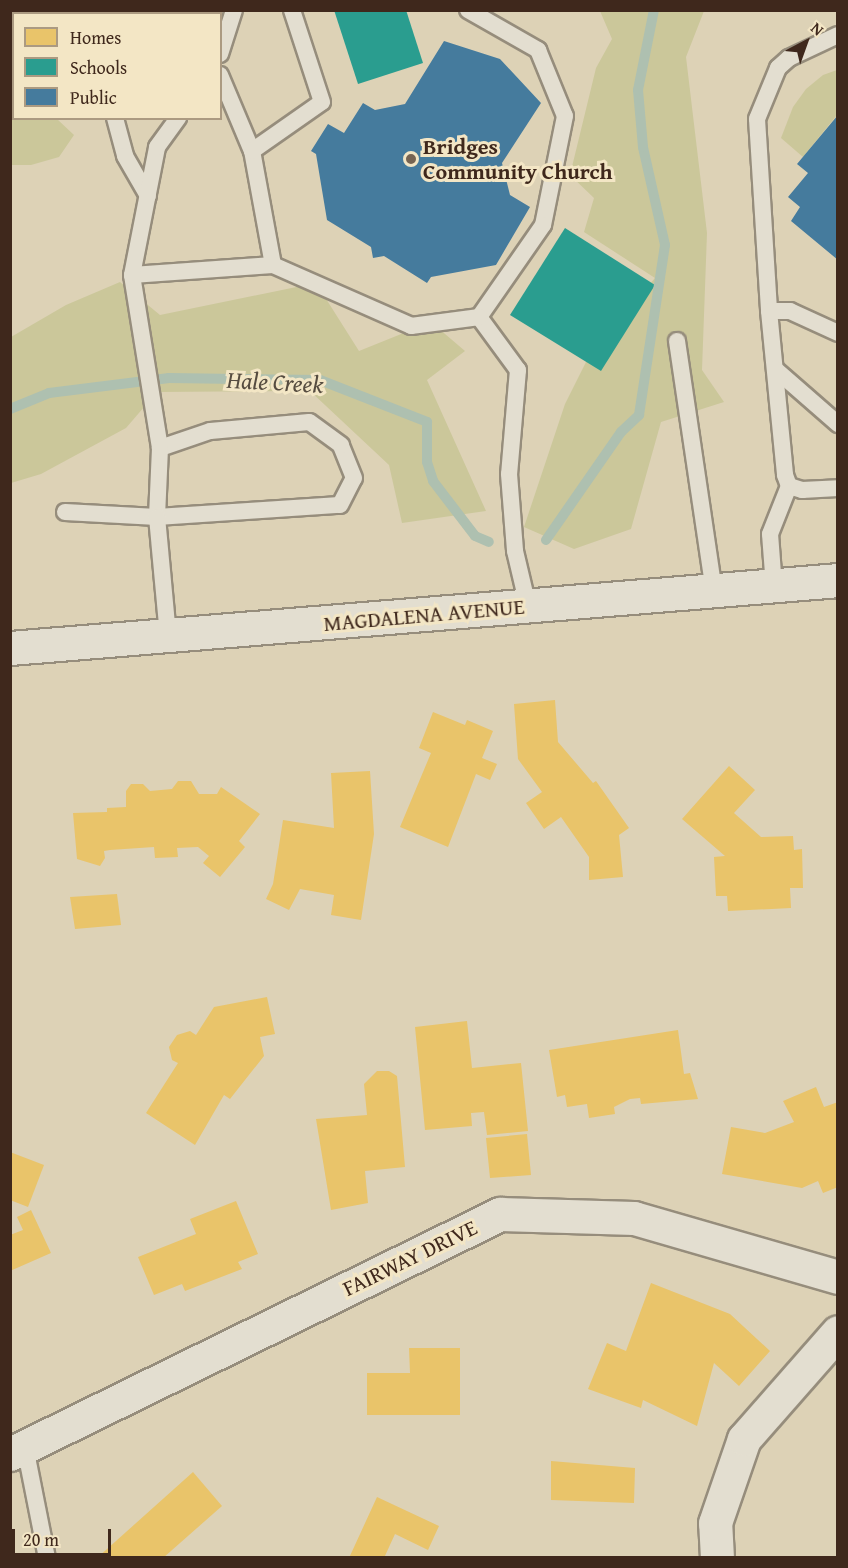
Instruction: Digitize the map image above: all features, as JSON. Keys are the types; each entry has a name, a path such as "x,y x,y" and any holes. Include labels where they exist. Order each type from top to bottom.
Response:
{"street":[{"name":"MAGDALENA AVENUE","path":"10,648 837,580"},
{"name":"FAIRWAY DRIVE","path":"18,1451 500,1214 634,1218 837,1277"},
{"path":"717,1557 715,1523 744,1439 837,1332"}],"lane":[{"path":"222,48 234,10"},
{"path":"252,151 322,102 292,10"},
{"path":"132,275 273,265 411,326 479,317 543,225 565,116 538,50 468,10"},
{"path":"774,586 770,534 789,486 785,475 769,311 757,119 778,68 789,58 837,35"},
{"path":"222,80 252,151 273,265"},
{"path":"116,120 125,156 148,196"},
{"path":"168,635 158,517 160,448 132,275 158,147 177,120"},
{"path":"769,311 790,311 837,333"},
{"path":"479,317 518,370 509,474 515,551 528,606"},
{"path":"677,341 714,591"},
{"path":"775,369 837,424"},
{"path":"65,512 158,517 340,505 354,478 341,445 309,422 210,431 160,448"},
{"path":"789,486 802,490 837,488"},
{"path":"18,1451 47,1557"}],"shaded area":[{"path":"11,10 27,12 12,12 12,120 58,120 74,135 59,157 31,165 11,165"},
{"path":"600,11 704,11 686,57 707,233 702,370 724,402 661,422 631,529 574,549 524,527 565,404 591,352 655,278 584,232 594,198 570,175 596,68 612,39"},
{"path":"837,70 837,115 803,157 781,138 793,107 806,89 823,75"},
{"path":"120,282 160,315 316,283 359,351 431,322 465,351 427,380 486,511 402,523 389,465 310,391 157,392 126,428 41,474 11,483 11,337 66,305"}],"building: Homes":[{"path":"555,700 558,742 593,783 596,781 629,828 619,835 623,877 589,880 589,857 561,817 544,829 526,803 542,792 518,759 514,704"},
{"path":"433,712 465,725 467,720 493,731 482,758 497,764 490,780 476,774 448,847 400,827 431,753 419,748"},
{"path":"729,766 755,790 734,813 761,837 793,836 794,850 802,849 803,888 790,888 791,908 728,911 727,896 716,896 714,857 725,856 682,819"},
{"path":"370,771 374,834 361,920 331,915 334,895 300,889 289,910 266,899 273,884 283,820 334,828 331,773"},
{"path":"178,781 191,781 199,794 217,794 221,787 260,814 239,841 245,847 220,877 203,863 209,856 198,847 177,848 178,857 155,858 154,847 104,851 105,858 100,866 77,859 73,813 107,812 107,808 126,807 126,791 131,784 143,784 150,791 172,789"},
{"path":"117,894 121,925 75,929 70,897"},
{"path":"267,997 275,1034 260,1037 264,1056 230,1099 224,1095 195,1145 146,1113 178,1063 172,1060 169,1047 177,1035 190,1031 196,1035 214,1007"},
{"path":"467,1021 472,1068 521,1063 528,1131 487,1135 484,1112 471,1113 472,1126 425,1130 415,1027"},
{"path":"678,1030 684,1074 690,1073 698,1099 641,1104 640,1098 630,1099 614,1107 615,1114 589,1118 587,1104 567,1107 565,1095 557,1097 549,1050"},
{"path":"377,1071 389,1071 397,1076 405,1167 365,1171 368,1203 331,1210 316,1119 367,1115 364,1084"},
{"path":"816,1087 824,1107 838,1102 838,1187 823,1193 818,1181 802,1188 722,1174 731,1127 765,1133 794,1122 783,1101"},
{"path":"527,1134 531,1175 490,1178 486,1138"},
{"path":"10,1152 44,1165 28,1207 10,1200"},
{"path":"236,1201 258,1254 238,1262 242,1269 185,1291 182,1284 154,1295 138,1257 196,1234 190,1219"},
{"path":"31,1210 51,1253 10,1271 10,1235 23,1230 17,1217"},
{"path":"651,1283 730,1314 770,1351 739,1386 714,1363 697,1426 643,1400 641,1408 588,1389 607,1343 626,1351"},
{"path":"409,1348 460,1348 460,1415 367,1415 367,1373 410,1373"},
{"path":"551,1461 635,1468 634,1503 551,1500"},
{"path":"193,1472 222,1506 163,1558 97,1558"},
{"path":"377,1497 439,1526 428,1550 395,1534 384,1558 349,1558"}],"building: Schools":[{"path":"138,10 193,10 192,12"},
{"path":"334,10 406,10 423,63 358,84"},
{"path":"565,228 655,285 601,371 510,315"}],"building: Public":[{"name":"Bridges Community Church","path":"444,41 500,59 541,103 502,163 510,195 530,207 496,265 431,277 427,283 384,256 373,258 371,247 327,220 316,154 311,151 328,124 344,133 363,103 375,110 405,104"},
{"path":"838,115 838,260 791,221 800,207 788,197 808,173 797,164"}],"waterway":[{"name":"Hale Creek","path":"546,540 621,432 639,415 665,245 643,147 638,90 654,10"},
{"name":"Hale Creek","path":"10,409 49,393 169,378 320,380 427,422 427,462 433,481 475,536 489,542"}],"place":[{"name":"Bridges Community Church","path":"411,159"}]}
